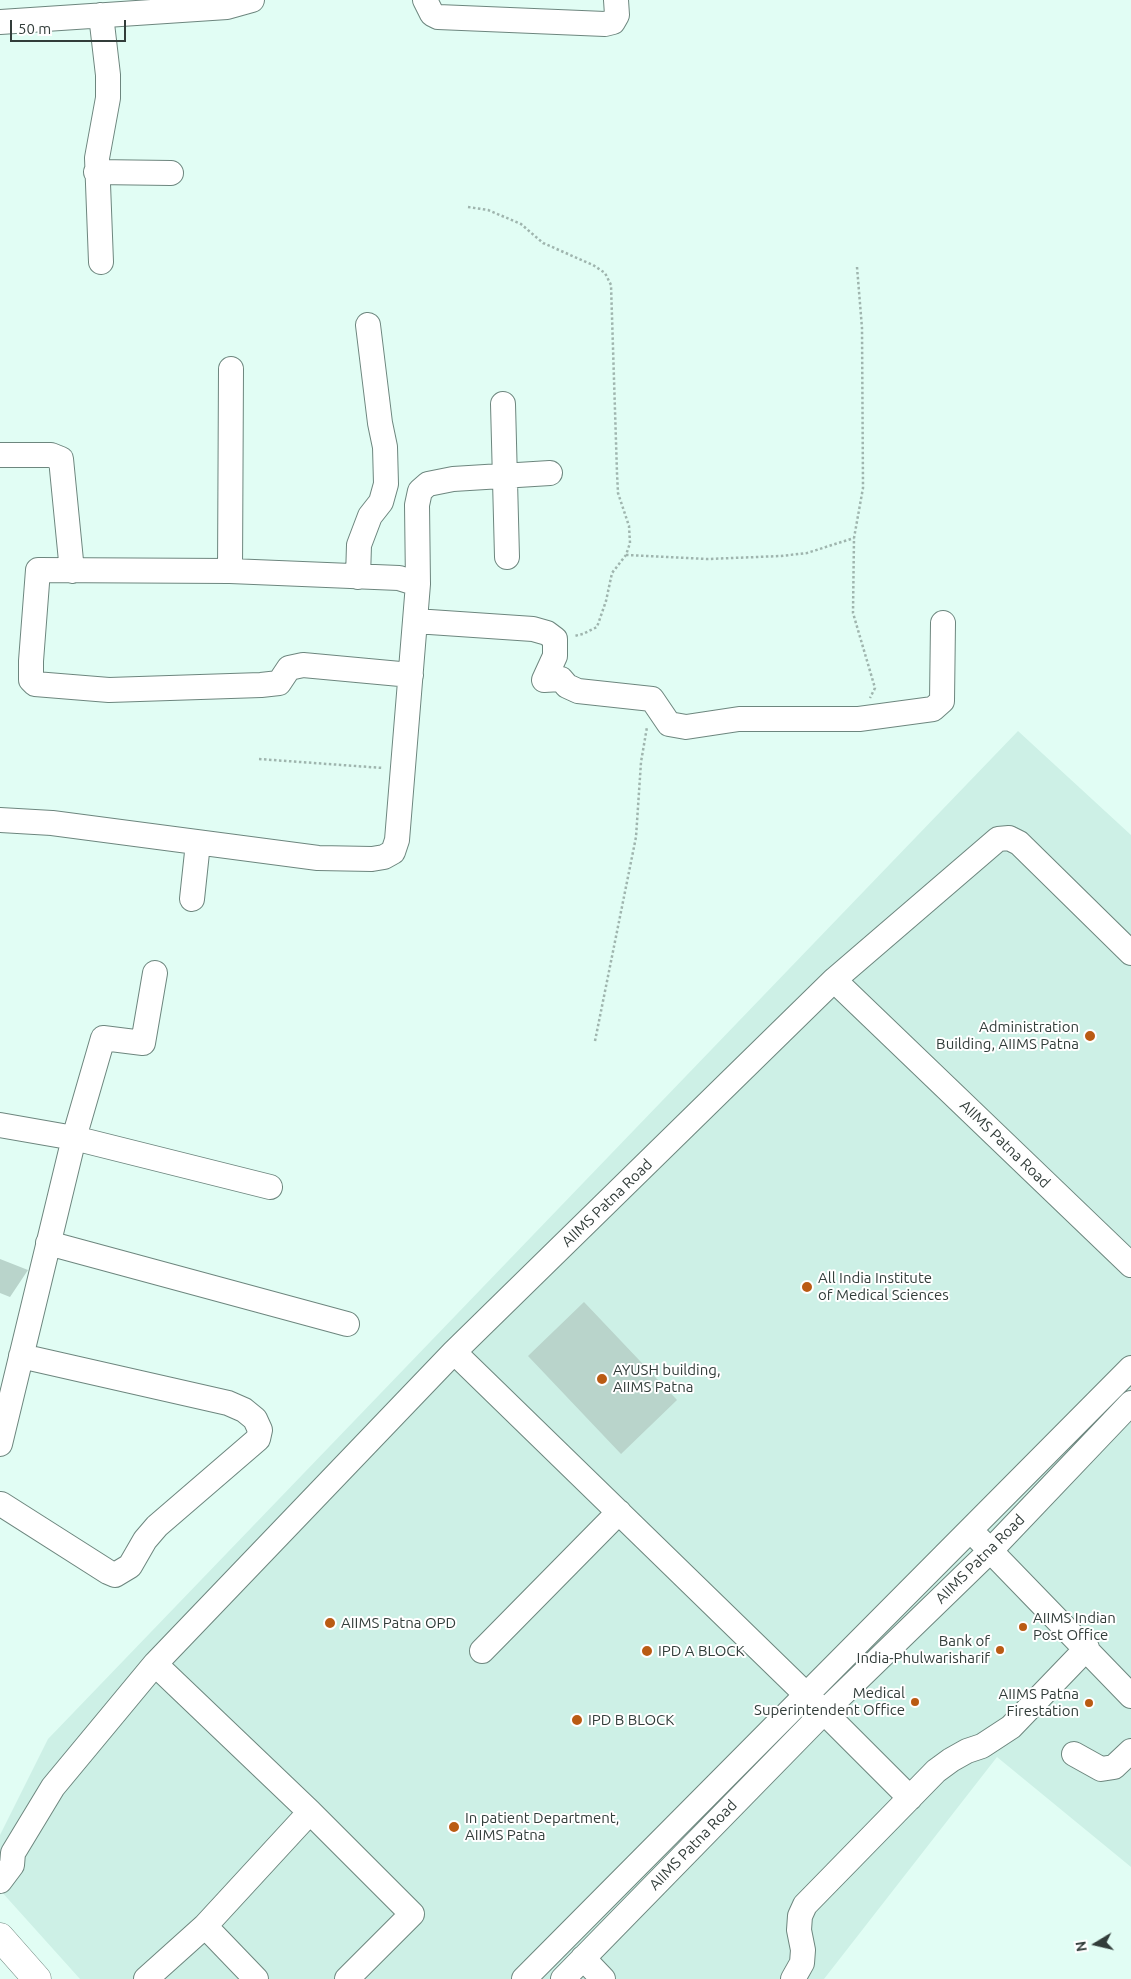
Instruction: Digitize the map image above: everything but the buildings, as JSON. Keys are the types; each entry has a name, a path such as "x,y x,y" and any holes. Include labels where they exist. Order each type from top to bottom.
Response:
{"highway":[{"path":"0,1937 37,1979"},
{"path":"0,1962 15,1979"}],"street":[{"path":"0,22 227,7 252,0"},
{"path":"425,0 426,7 432,14 438,17 606,24 614,22 617,15 616,0"},
{"path":"101,15 108,75 108,98 98,146 96,172 101,262"},
{"path":"96,172 171,173"},
{"path":"358,577 359,545 370,516 380,502 386,484 385,447 380,423 368,325"},
{"path":"230,571 231,370"},
{"path":"503,404 503,476 507,557"},
{"path":"0,455 51,455 61,459 72,571"},
{"path":"0,820 52,823 198,843 262,849 318,858 372,859 384,857 393,852 397,840 418,584 418,505 420,491 428,484 439,481 550,473"},
{"path":"410,675 303,665 289,668 279,683 261,685 109,690 35,684 31,680 31,661 38,570 230,571 400,578 418,584"},
{"path":"415,621 533,629 547,632 555,639 555,656 544,680 562,679 567,686 578,691 652,699 669,724 686,727 739,720 859,719 933,709 942,701 943,623"},
{"path":"834,980 998,839 1010,838 1019,843 1131,953"},
{"path":"192,899 198,843"},
{"path":"0,1444 74,1138 103,1038 143,1043 155,972"},
{"name":"AIIMS Patna Road","path":"0,1881 12,1865 7,1855 53,1786 155,1664 454,1352 834,980 1131,1264"},
{"path":"0,1125 74,1138 270,1187"},
{"path":"48,1243 347,1324"},
{"path":"454,1352 807,1695 910,1798"},
{"path":"0,1502 108,1572 116,1575 130,1566 145,1540 157,1526 258,1439 260,1430 255,1419 244,1410 228,1404 21,1356"},
{"path":"524,1979 1131,1368"},
{"name":"AIIMS Patna Road","path":"563,1979 824,1712 991,1550 1131,1403"},
{"path":"0,1502 0,1511"},
{"path":"482,1651 619,1512"},
{"path":"971,1531 1087,1648 1131,1696"},
{"path":"793,1979 802,1963 804,1950 799,1930 800,1916 806,1905 910,1798 951,1760 982,1746 1011,1727 1087,1648"},
{"path":"155,1664 310,1812 412,1914 347,1979"},
{"path":"1074,1754 1101,1769 1114,1767 1131,1751"},
{"path":"146,1979 205,1926 310,1812"},
{"path":"653,1848 673,1866"},
{"path":"205,1926 256,1979"},
{"path":"583,1958 603,1979"}],"path":[{"path":"468,207 488,210 521,224 544,243 605,273 611,285 618,493 629,526 630,543 626,554 612,573 606,601 597,627 583,634 555,639"},
{"path":"857,267 862,328 863,488 854,538 853,613 874,688 859,719"},
{"path":"626,554 708,559 781,556 807,553 854,538"},
{"path":"595,1041 636,837 641,762 652,699"},
{"path":"259,759 402,770"}],"shaded area":[{"name":"All India Institute of Medical Sciences","path":"1018,731 1131,835 1131,1867 997,1757 824,1979 80,1979 0,1890 0,1835 48,1739"}],"place":[{"name":"Administration Building, AIIMS Patna","path":"1090,1036"},
{"name":"All India Institute of Medical Sciences","path":"807,1287"},
{"name":"AYUSH building, AIIMS Patna","path":"602,1379"},
{"name":"AIIMS Patna OPD","path":"330,1623"},
{"name":"AIIMS Indian Post Office","path":"1023,1627"},
{"name":"Bank of India-Phulwarisharif","path":"1000,1650"},
{"name":"IPD A BLOCK","path":"647,1651"},
{"name":"Medical Superintendent Office","path":"915,1702"},
{"name":"AIIMS Patna Firestation","path":"1089,1703"},
{"name":"IPD B BLOCK","path":"577,1720"},
{"name":"In patient Department, AIIMS Patna","path":"454,1827"}]}
